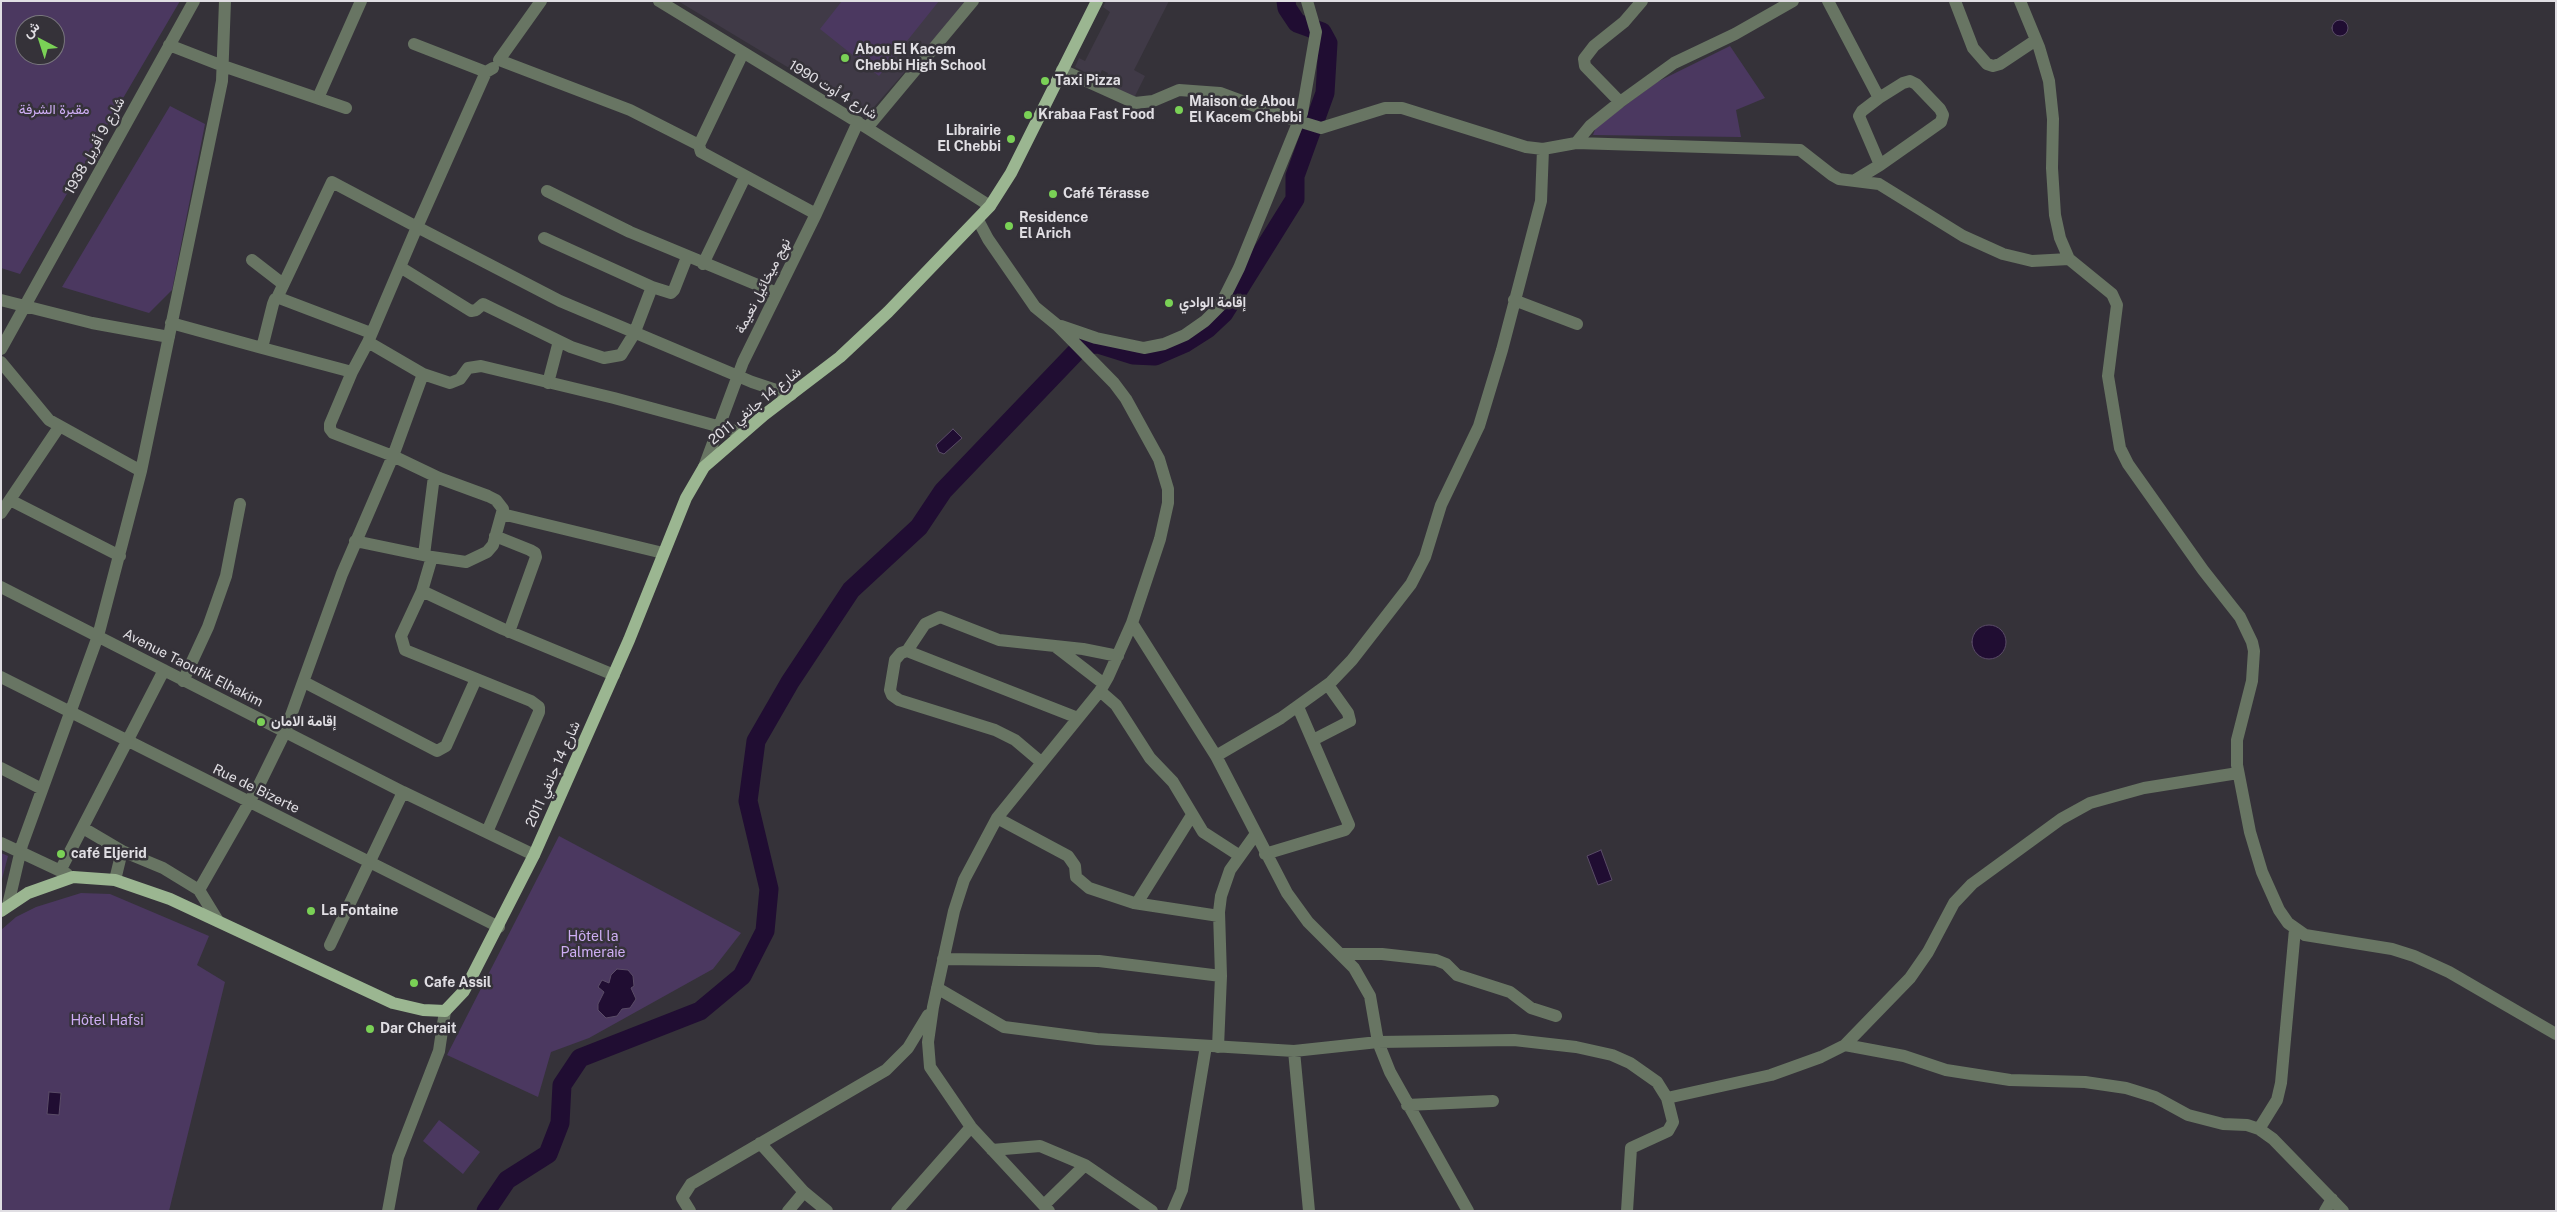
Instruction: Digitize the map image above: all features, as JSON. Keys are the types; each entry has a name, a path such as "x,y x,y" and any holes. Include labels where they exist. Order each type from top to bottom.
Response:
{"main road":[{"name":"شارع 14 جانفي 2011","path":"445,1011 464,991 499,927 534,855 614,674 686,498 704,467 743,433 840,357 978,220 993,202 1011,173 1096,1"},
{"path":"4,908 28,894 73,877 115,880 163,896 393,1002 423,1010 445,1011"}],"street":[{"name":"شارع 9 أفريل 1938","path":"1,349 194,1"},
{"path":"4,908 42,789 98,636 141,471 223,66 226,1"},
{"path":"318,98 362,1"},
{"path":"355,541 428,556 470,561 487,552 495,536 503,509 496,500 434,476 393,456 338,436 330,429 352,372 370,338 486,72 499,60 541,1"},
{"name":"شارع 4 أوت 1990","path":"659,1 862,125 993,202"},
{"name":"نهج ميخائيل نعيمة","path":"704,467 738,376 816,214 862,125 973,1"},
{"path":"1057,325 1096,338 1144,348 1164,344 1185,335 1205,321 1220,306 1239,268 1303,123 1316,32 1306,1"},
{"path":"1620,102 1585,66 1584,59 1594,46 1624,22 1642,1"},
{"path":"1576,142 1590,126 1674,63 1735,34 1793,1"},
{"path":"1828,1 1879,98"},
{"path":"1955,1 1973,48 1987,64 1993,66 2000,64 2036,40"},
{"path":"2020,1 2036,40 2049,80 2055,215 2060,238 2069,259 2112,294 2117,305 2108,376 2114,419 2123,456 2248,631 2254,651 2254,663 2237,740 2238,774 2246,816 2262,872 2279,910 2295,929 2305,935 2392,949 2414,956 2448,972 2556,1034"},
{"path":"414,44 486,72"},
{"path":"169,45 223,66 346,108"},
{"path":"699,145 743,53"},
{"path":"499,60 630,110 699,145 705,156 816,214"},
{"path":"1062,70 1135,104 1153,101 1179,90 1220,93 1321,128 1385,108 1402,108 1512,144 1543,149 1576,142 1791,148 1806,153 1821,168 1839,179 1857,179 1879,184 1963,236 2003,254 2032,262 2069,259"},
{"path":"1857,179 1880,165 1943,119 1940,109 1916,84 1910,81 1903,82 1879,98 1862,111 1859,116 1880,165"},
{"path":"1216,756 1298,707 1328,685 1352,660 1399,602 1425,557 1436,517 1479,426 1541,201 1543,149"},
{"path":"703,264 745,177"},
{"path":"262,348 273,304 332,182 560,300 634,334 791,395"},
{"path":"547,191 630,232 703,264 777,293"},
{"path":"978,220 988,239 1035,307 1057,325 1087,358 1114,383 1142,424 1159,459 1168,489 1165,520 1132,623 1102,688 997,818 984,839 964,880 954,911 936,988 928,1042 930,1067 971,1127 1046,1208 1085,1165"},
{"path":"544,238 652,287 670,293 674,290 687,257"},
{"path":"252,260 283,284"},
{"path":"400,268 471,311 476,310 483,304 559,341 604,358 621,355 626,350 652,287"},
{"path":"277,298 335,318 370,338 423,374 450,383 460,379 468,368 481,366 614,398 743,433"},
{"path":"1,300 92,323 168,337"},
{"path":"1514,300 1577,324"},
{"path":"171,323 352,372"},
{"path":"548,383 559,341"},
{"path":"1,362 49,420 141,471"},
{"path":"199,890 250,802 285,732 355,541 393,456 423,374"},
{"path":"1,513 59,427"},
{"path":"434,476 428,556 422,591 402,631 402,645 413,654 531,701 539,707 539,712 487,832"},
{"path":"10,500 120,556"},
{"path":"183,681 208,627 226,576 240,504"},
{"path":"502,514 663,553"},
{"path":"495,536 530,550 535,553 536,557 509,632"},
{"name":"Avenue Taoufik Elhakim","path":"1,587 403,792 534,855"},
{"path":"422,591 509,632 614,674"},
{"path":"1041,762 1015,740 995,730 898,700 892,695 895,660 900,653 906,651 925,624 940,616 999,640 1118,656"},
{"path":"1132,623 1216,756 1265,854 1300,912 1354,968 1370,996 1376,1016 1378,1042 1407,1105 1468,1211"},
{"path":"1056,647 1102,688 1116,705 1150,758 1174,782 1192,815 1207,836 1240,856"},
{"path":"906,651 1078,718"},
{"path":"60,871 164,670"},
{"name":"Rue de Bizerte","path":"1,677 127,742 499,927"},
{"path":"304,682 437,752 446,746 476,678"},
{"path":"1313,740 1350,721 1348,713 1328,685"},
{"path":"1265,854 1348,829 1348,820 1298,707"},
{"path":"1,768 42,789"},
{"path":"1667,1098 1771,1075 1821,1057 1845,1045 1910,978 1928,952 1954,903 1972,884 2061,819 2090,803 2144,788 2238,774"},
{"path":"330,944 403,792"},
{"path":"1137,903 1192,815"},
{"path":"997,818 1068,856 1072,860 1076,877 1081,884 1137,903 1219,916"},
{"path":"83,828 122,851 162,868 199,890 218,921"},
{"path":"1173,1211 1182,1190 1212,1047 1221,976 1219,916 1224,881 1255,835"},
{"path":"1,843 73,877"},
{"path":"115,880 122,851"},
{"path":"2259,1129 2277,1100 2281,1084 2295,929"},
{"path":"1341,954 1382,954 1436,960 1446,964 1457,975 1510,992 1532,1008 1556,1016"},
{"path":"943,959 1098,962 1221,976"},
{"path":"936,988 996,1023 1013,1029 1097,1039 1294,1051 1378,1042 1514,1040 1576,1047 1612,1055 1630,1063 1657,1082 1667,1098 1673,1122 1668,1131 1631,1148 1627,1211"},
{"path":"690,1211 682,1198 691,1184 886,1070 908,1048 933,1007"},
{"path":"388,1211 401,1150 438,1051 445,1011"},
{"path":"1845,1045 1904,1056 1946,1070 2010,1080 2085,1082 2126,1088 2155,1097 2188,1115 2223,1124 2247,1125 2259,1129 2273,1139 2343,1211"},
{"path":"1294,1051 1309,1211"},
{"path":"1407,1105 1493,1101"},
{"path":"897,1211 971,1127"},
{"path":"760,1143 804,1192 826,1211"},
{"path":"992,1150 1040,1146 1085,1165 1152,1211"},
{"path":"788,1211 804,1192"},
{"path":"2325,1211 2332,1199"}],"shaded area":[{"name":"Abou El Kacem Chebbi High School","path":"678,1 967,1 867,115"},
{"path":"1106,1 1169,1 1134,70 1145,76 1134,98 1104,83 1108,73 1102,70 1098,79 1075,67 1079,58 1085,61 1110,12 1103,7"},
{"path":"2340,20 2346,22 2348,28 2346,34 2340,36 2334,34 2332,28 2334,22"},
{"path":"953,429 962,438 944,454 939,452 936,445"},
{"path":"1989,625 2001,630 2006,642 2001,654 1989,659 1977,654 1972,642 1977,630"},
{"path":"1601,850 1612,880 1598,885 1587,856"},
{"path":"617,969 628,970 633,976 634,986 631,988 636,999 630,1008 622,1009 617,1016 606,1018 598,1010 598,1004 604,992 598,987 602,980 609,983 611,975"},
{"path":"49,1092 61,1093 59,1115 47,1114"}],"green space":[{"name":"مقبرة الشرفة","path":"1,1 180,1 20,274 1,268"},
{"path":"842,1 939,1 879,76 820,29"},
{"path":"1730,46 1765,98 1736,110 1741,137 1593,135 1596,127 1657,82"},
{"path":"170,106 205,124 172,290 149,313 62,287"},
{"name":"Hôtel la Palmeraie","path":"559,836 741,933 713,969 589,1038 551,1052 538,1097 447,1055"},
{"path":"1,853 8,856 1,883"},
{"name":"Hôtel Hafsi","path":"81,893 110,894 209,936 197,965 225,982 169,1211 1,1211 1,930 16,917 36,907"},
{"path":"439,1120 480,1152 463,1174 423,1141"}],"waterway":[{"path":"486,1211 507,1180 548,1154 560,1123 562,1085 580,1058 700,1011 742,976 765,931 769,889 748,801 756,741 790,682 851,590 919,527 943,491 1076,352 1086,345 1098,344 1133,355 1155,356 1185,343 1207,329 1224,313 1295,199 1295,176 1325,93 1328,43 1322,32 1297,23 1287,8 1286,1"}],"place":[{"name":"Abou El Kacem Chebbi High School","path":"845,58"},
{"name":"Taxi Pizza","path":"1045,81"},
{"name":"Maison de Abou El Kacem Chebbi","path":"1179,110"},
{"name":"Krabaa Fast Food","path":"1028,115"},
{"name":"Librairie El Chebbi","path":"1011,139"},
{"name":"Café Térasse","path":"1053,194"},
{"name":"Residence El Arich","path":"1009,226"},
{"name":"إقامة الوادي","path":"1169,303"},
{"name":"إقامة الامان","path":"261,722"},
{"name":"café Eljerid","path":"61,854"},
{"name":"La Fontaine","path":"311,911"},
{"name":"Cafe Assil","path":"414,983"},
{"name":"Dar Cherait","path":"370,1029"}]}
